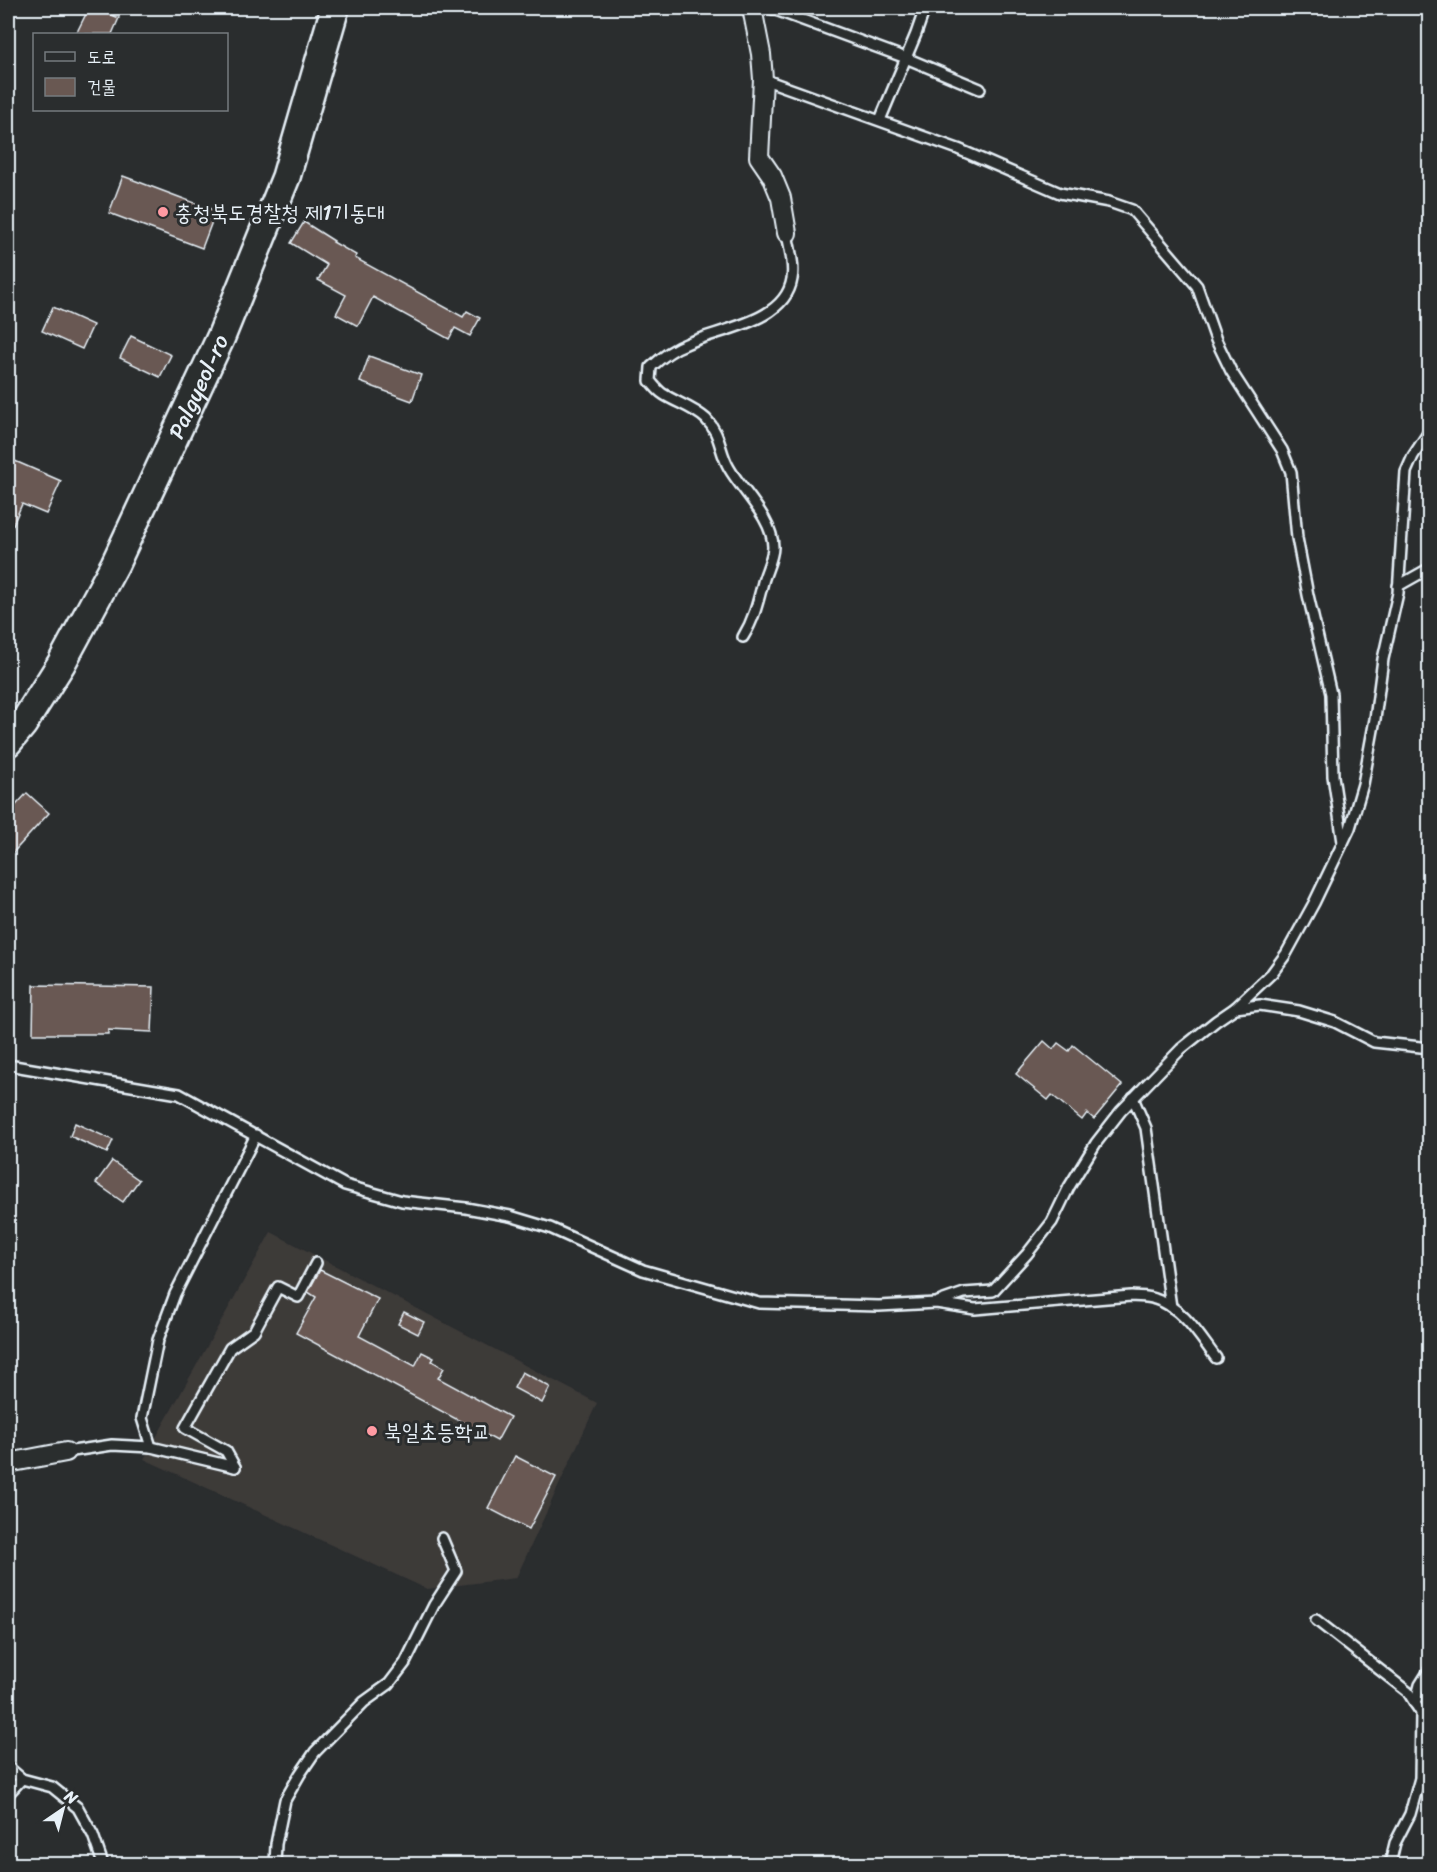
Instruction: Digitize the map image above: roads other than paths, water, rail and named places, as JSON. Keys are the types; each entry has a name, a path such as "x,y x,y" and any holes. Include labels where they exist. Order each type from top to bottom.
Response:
{"street":[{"name":"Palgyeol-ro","path":"8,742 23,724 61,664 115,564 221,337 286,177 335,8"},
{"path":"752,8 761,54 763,79 759,157 772,176 781,198 787,233"},
{"path":"8,1463 66,1452"}],"lane":[{"path":"770,8 906,58 980,89"},
{"path":"880,120 925,8"},
{"path":"763,79 958,149 1060,193 1109,202 1132,210 1197,285 1216,340 1226,361 1282,450 1291,472 1297,538 1305,584 1331,694 1333,776 1343,842"},
{"path":"743,637 752,623 759,604 773,547 769,530 759,510 738,484 724,460 720,438 708,420 663,394 650,381 651,367 665,354 685,344 735,328 765,314 780,303 792,278 787,233"},
{"path":"936,1303 964,1293 993,1290 1027,1254 1052,1222 1069,1187 1096,1143 1133,1098 1181,1048 1257,989 1286,954 1314,903 1350,828 1363,784 1383,659 1398,586 1406,472 1430,430"},
{"path":"1398,586 1430,568"},
{"path":"1235,1008 1260,1005 1299,1011 1335,1022 1374,1042 1430,1048"},
{"path":"8,1065 179,1094 345,1185 402,1202 466,1208 510,1216 550,1228 643,1270 759,1303 879,1306 936,1303 975,1309 1131,1296 1153,1298 1171,1306 1187,1320 1216,1358"},
{"path":"1133,1098 1146,1128 1171,1306"},
{"path":"151,1447 142,1418 158,1340 175,1294 256,1135"},
{"path":"66,1452 112,1445 151,1447 235,1467 226,1451 185,1428 230,1348 254,1331 278,1287 298,1297 316,1263"},
{"path":"275,1864 276,1844 285,1800 300,1774 315,1752 364,1702 389,1684 405,1663 434,1605 456,1571 442,1538"},
{"path":"1316,1620 1408,1692 1421,1713 1425,1778 1395,1843 1390,1864"},
{"path":"1415,1704 1420,1685 1430,1669"},
{"path":"8,1767 22,1779 52,1787 78,1808 93,1835 103,1864"},
{"path":"8,1794 22,1779"}],"place":[{"name":"충청북도경찰청 제1기동대","path":"163,212"},
{"name":"북일초등학교","path":"372,1431"}]}
